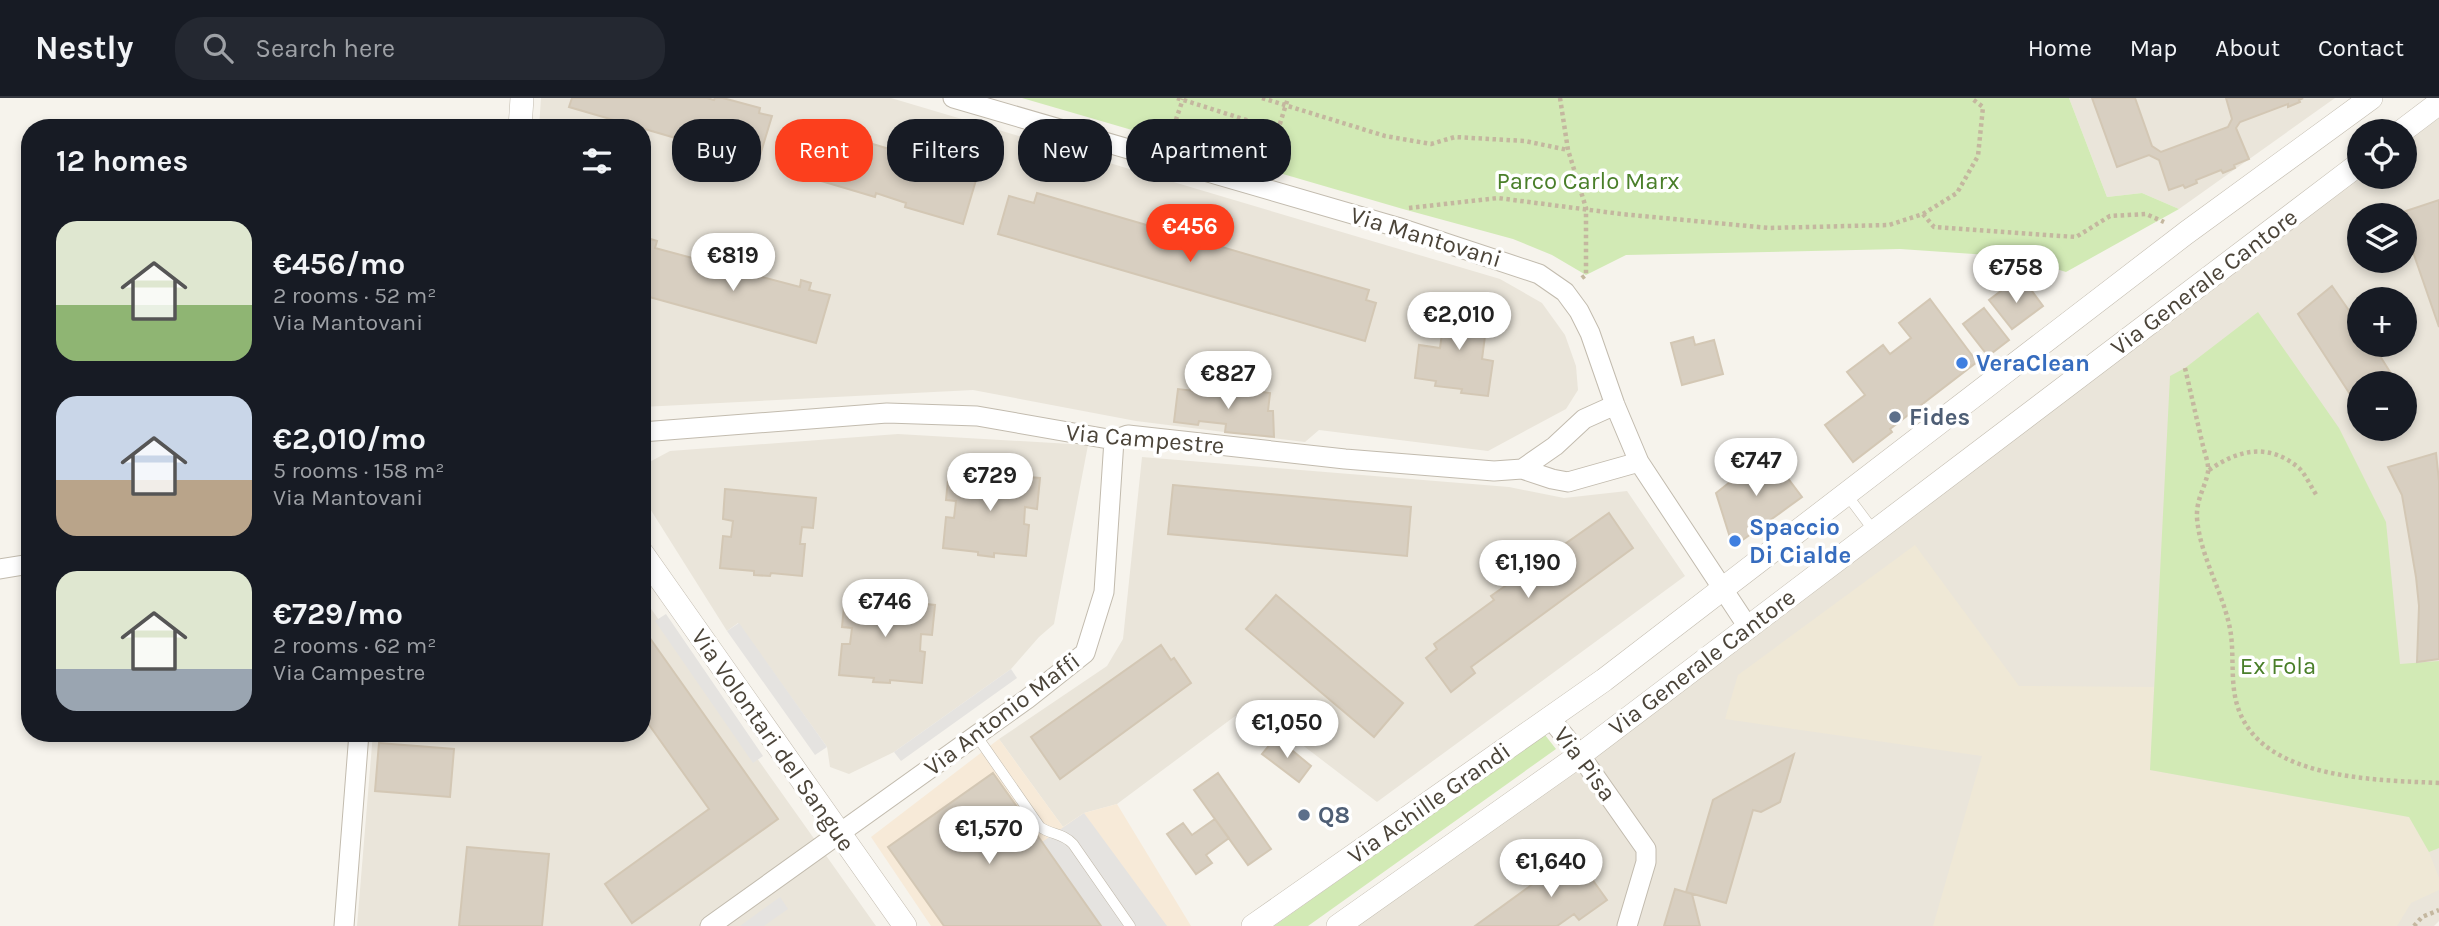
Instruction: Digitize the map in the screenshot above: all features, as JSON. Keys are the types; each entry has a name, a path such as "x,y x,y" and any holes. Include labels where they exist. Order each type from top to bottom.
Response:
{"street":[{"path":"521,119 522,98"},
{"name":"Via Mantovani","path":"953,98 1126,149"},
{"name":"Via Generale Cantore","path":"1604,680 2186,233 2371,98"},
{"path":"2417,120 2439,103"},
{"name":"Via Generale Cantore","path":"1580,755 2347,173"},
{"name":"Via Mantovani","path":"1241,182 1397,227 1529,270 1565,292 1590,333 1615,405 1639,462 1748,627"},
{"path":"1522,469 1555,446 1584,419 1615,405"},
{"name":"Via Campestre","path":"651,431 887,413 977,416 1114,440 1128,435 1359,460 1494,471 1522,469 1568,482 1639,462"},
{"name":"Via Antonio Maffi","path":"710,926 1027,699 1085,653 1104,592 1114,440"},
{"path":"0,569 21,566"},
{"name":"Via Volontari del Sangue","path":"651,567 905,926"},
{"name":"Via Achille Grandi","path":"1253,926 1604,680"},
{"name":"Via Pisa","path":"1550,719 1580,755 1646,849 1646,862 1627,926"},
{"path":"344,926 358,742"},
{"name":"Via Achille Grandi","path":"1338,926 1580,755"}],"lane":[{"path":"1846,495 1874,531"},
{"path":"976,735 1040,827 1051,834 1065,836 1073,844 1130,926"}],"path":[{"path":"1262,98 1384,136 1431,144 1455,137 1525,141 1567,150"},
{"path":"1175,119 1181,99 1278,130 1288,98"},
{"path":"1560,98 1567,150 1586,208 1586,275 1565,292"},
{"path":"1397,227 1403,209 1498,198 1621,214 1769,228 1889,225 1923,214 1957,193 1979,156 1983,107 1971,98"},
{"path":"1923,214 1934,226 2076,236 2110,216 2146,214 2186,233"},
{"path":"2185,369 2209,470"},
{"path":"2316,496 2300,469 2279,456 2255,451 2230,456 2209,470 2200,492 2197,516 2201,538 2230,626 2234,690 2239,712 2249,732 2265,748 2287,759 2315,768 2371,779 2439,783"},
{"path":"2414,926 2422,917 2439,910"}],"shaded area":[{"path":"541,98 891,98 962,119 887,119 887,182 1004,182 1004,132 1018,136 1018,182 1112,182 1112,164 1126,168 1126,182 1174,182 1500,279 1542,303 1565,335 1576,366 1578,390 1566,409 1488,451 1319,430 1305,442 1136,421 973,390 651,407 651,119 540,119"},
{"path":"2069,98 2335,98 2179,209 2142,193 2107,197"},
{"path":"2439,113 2439,921 2434,926 1636,926 1651,841 1591,757 2347,186 2347,189 2417,189 2417,130"},
{"path":"898,434 1088,445 1054,624 1011,669 894,752 849,774 830,767 827,747 738,623 727,631 651,510 651,461 670,451"},
{"path":"1142,457 1509,487 1564,498 1627,491 1685,576 1377,802 1250,705 1117,804 1084,813 1063,827 999,739 1107,666 1123,639"},
{"path":"1915,545 2019,686 2154,687 2150,770 2409,817 2429,852 2439,878 2439,890 2411,903 2397,926 1933,926 1982,756 1725,719 1738,675"},
{"path":"651,609 876,926 357,926 372,742 651,742"},
{"path":"666,614 763,756 753,763 655,621"},
{"path":"739,623 827,747 815,755 727,631"},
{"path":"1011,669 1017,678 901,761 894,752"},
{"path":"999,739 1063,827 1084,813 1117,804 1191,926 931,926 871,837"},
{"path":"1579,763 1642,850 1621,926 1350,926"},
{"path":"1084,813 1167,926 1101,926 1042,842"},
{"path":"780,897 788,909 764,926 740,926"}],"green space":[{"name":"Parco Carlo Marx","path":"1022,98 2069,98 2107,197 2142,193 2179,209 2066,272 2018,257 1900,249 1626,255 1586,275 1552,255 1513,239 1291,176 1291,119 1126,119 1126,128 1112,124 1112,119 1094,119"},
{"name":"Ex Fola","path":"2258,312 2339,428 2386,522 2400,664 2439,661 2439,848 2429,852 2409,817 2150,770 2170,376 2185,368"},
{"path":"1545,735 1556,749 1308,926 1274,926"}],"building":[{"path":"572,98 723,98 760,108 759,113 772,116 761,152 761,119 672,119 672,137 651,131 651,119 610,119 569,107"},
{"path":"2092,98 2135,98 2152,146 2161,152 2228,127 2232,119 2226,98 2303,98 2288,107 2288,104 2240,122 2236,128 2249,159 2223,173 2221,170 2196,180 2197,183 2185,188 2183,185 2169,190 2159,160 2149,155 2117,167"},
{"path":"873,144 887,148 887,182 975,182 963,224 905,207 906,203 876,193 875,197 825,182 873,182"},
{"path":"1037,193 1369,290 1366,300 1376,303 1365,341 998,234 1009,196 1034,203"},
{"path":"2439,200 2439,327 2417,264 2417,207"},
{"path":"651,239 657,241 655,248 696,259 698,254 707,257 706,262 748,273 750,267 759,269 758,276 800,287 801,280 811,283 809,290 830,295 816,343 651,297"},
{"path":"2009,285 2017,295 2029,287 2043,306 2012,329 1989,300"},
{"path":"2332,286 2347,308 2347,357 2381,357 2389,371 2347,371 2347,390 2298,314"},
{"path":"1930,299 1977,362 1890,429 1892,432 1853,462 1825,425 1865,395 1847,372 1883,345 1890,354 1911,338 1899,323"},
{"path":"1450,300 1489,305 1482,359 1493,361 1488,396 1461,393 1462,389 1435,386 1436,381 1415,378 1419,345 1440,348"},
{"path":"1984,308 2009,340 1988,356 1963,324"},
{"path":"1693,337 1695,345 1714,340 1723,374 1682,385 1671,343"},
{"path":"1230,388 1270,393 1268,411 1273,411 1274,437 1225,432 1226,424 1174,422 1178,389 1229,395"},
{"path":"1768,452 1802,497 1733,547 1716,493"},
{"path":"2436,453 2439,481 2439,659 2417,662 2419,606 2416,577 2402,495 2388,467"},
{"path":"949,470 1040,478 1037,509 1025,507 1024,524 1029,525 1026,556 994,553 994,557 978,555 978,552 943,548 946,517 954,518 956,501 946,500"},
{"path":"1173,485 1411,507 1407,556 1168,534"},
{"path":"725,489 816,498 813,528 802,527 800,544 805,544 802,576 771,573 770,576 754,575 754,571 720,568 723,536 731,537 733,521 723,519"},
{"path":"1609,513 1633,548 1471,667 1475,673 1451,692 1426,658 1437,649 1434,644 1494,600 1491,596"},
{"path":"1276,595 1403,703 1374,737 1246,629"},
{"path":"845,596 935,605 932,635 921,634 920,651 925,652 922,683 890,680 890,683 873,682 874,678 839,675 842,644 850,644 852,628 842,627"},
{"path":"651,640 778,819 632,923 605,884 709,809 651,728"},
{"path":"1161,645 1171,660 1174,658 1191,683 1060,779 1031,737"},
{"path":"1276,737 1311,766 1299,782 1262,754"},
{"path":"379,743 454,749 450,797 375,791"},
{"path":"1794,754 1780,802 1761,812 1753,810 1726,903 1686,892 1713,800"},
{"path":"993,773 1101,926 944,926 888,847"},
{"path":"1218,773 1271,849 1248,865 1194,790"},
{"path":"1215,819 1229,838 1206,855 1212,863 1196,874 1167,834 1183,823 1192,835"},
{"path":"467,847 549,854 542,926 459,926"},
{"path":"1574,854 1607,900 1579,920 1574,914 1557,926 1475,926"},
{"path":"1675,889 1692,894 1700,926 1664,926"}],"place":[{"name":"VeraClean","path":"1962,363"},
{"name":"Fides","path":"1895,417"},
{"name":"Spaccio Di Cialde","path":"1735,541"},
{"name":"Q8","path":"1304,815"}]}
